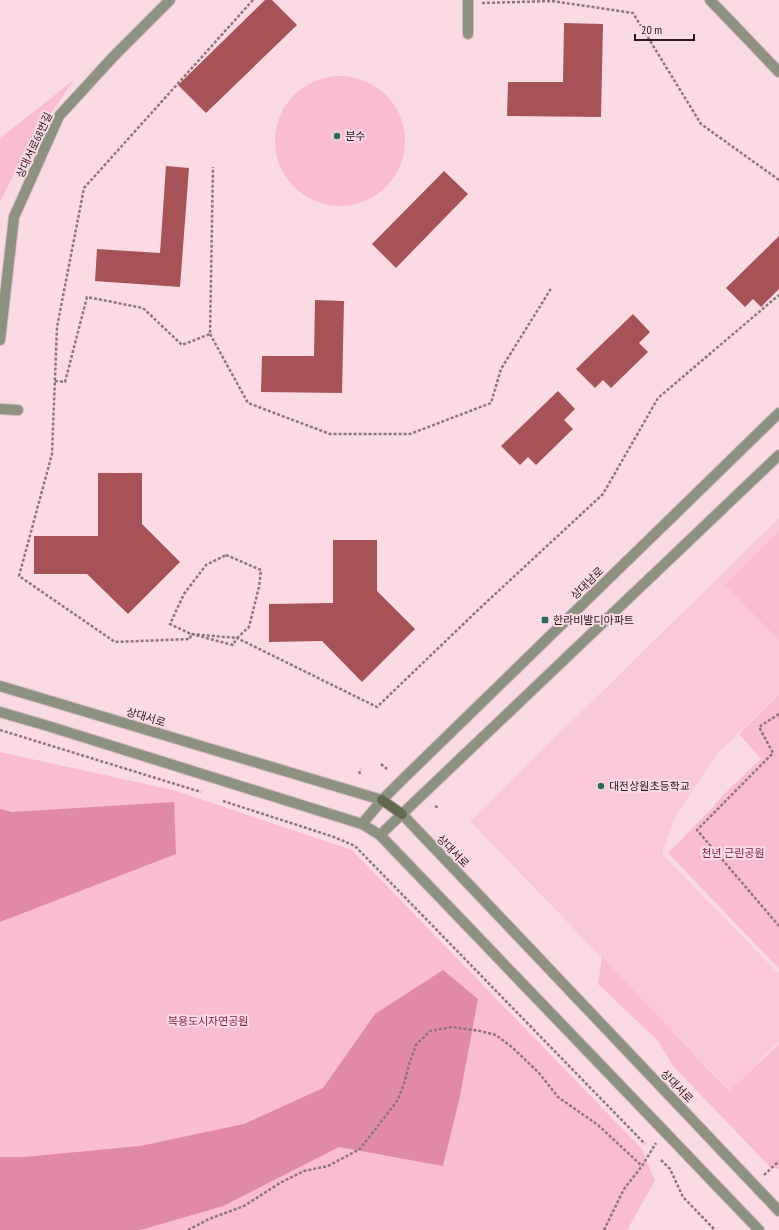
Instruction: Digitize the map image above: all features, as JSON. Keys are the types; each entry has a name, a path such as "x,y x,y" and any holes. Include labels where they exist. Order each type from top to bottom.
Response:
{"main road":[{"name":"상대서로","path":"382,800 402,814"}],"street":[{"name":"상대서로68번길","path":"0,340 14,217 59,116 114,56 170,0"},
{"path":"710,0 779,72"},
{"path":"468,2 468,34"},
{"path":"0,409 18,410"},
{"name":"상대남로","path":"362,824 382,800 779,413"},
{"path":"380,836 779,455"},
{"name":"상대서로","path":"0,686 382,800"},
{"path":"0,712 362,824 380,836 759,1230"},
{"name":"상대서로","path":"402,814 779,1211"}],"path":[{"path":"191,634 190,640 115,642 19,576 52,454 57,327 84,188 253,0"},
{"path":"468,2 552,0 633,13 701,124 779,180"},
{"path":"213,167 210,334 248,404 330,434 410,434 490,403 501,369 552,287"},
{"path":"191,634 237,638 377,707 479,609 603,494 658,398 779,295"},
{"path":"55,381 65,382 88,297 143,308 182,345 210,334"},
{"path":"226,554 261,570 259,587 249,628 237,638 233,645 191,634 170,624 184,594 206,565 226,554"},
{"path":"779,714 759,727 773,753 697,830 779,926"},
{"path":"0,730 201,792"},
{"path":"381,764 387,769"},
{"path":"359,774 361,769"},
{"path":"223,800 334,836 355,846 645,1144"},
{"path":"435,806 439,808"},
{"path":"334,836 336,831"},
{"path":"188,1230 210,1219 244,1206 280,1183 304,1171 328,1166 360,1149 397,1101 404,1084 416,1044 430,1031 452,1027 496,1035 539,1073 558,1097 598,1125 642,1166"},
{"path":"604,1230 624,1189 652,1151 663,1130"},
{"path":"661,1160 670,1169 683,1197 715,1230"},
{"path":"759,1180 779,1161"}],"shaded area":[{"name":"대전상원초등학교","path":"779,518 779,694 717,754 675,817 662,854 779,974 779,1041 730,1091 470,821"},
{"path":"174,802 176,854 0,922 0,809 12,812"},
{"path":"443,970 478,999 460,1096 443,1166 339,1147 223,1206 144,1229 0,1230 0,1157 24,1157 140,1146 244,1124 323,1088 375,1014"}],"green space":[{"path":"346,76 371,83 386,95 398,110 404,128 404,154 398,172 386,187 371,199 353,205 334,206 309,199 294,187 282,172 276,154 275,135 282,110 294,95 309,83 327,77"},
{"path":"74,80 27,148 0,200 0,138"},
{"path":"779,532 779,640 725,585"},
{"name":"천년 근린공원","path":"779,695 779,969 668,853 723,795 761,759 739,734"},
{"name":"복용도시자연공원","path":"0,752 173,790 352,850 642,1149 655,1181 627,1230 0,1230"},
{"path":"602,957 729,1091 779,1044 779,1169 771,1168 674,1067 657,1040 598,984"}],"building":[{"path":"265,0 272,0 297,25 206,113 178,85"},
{"path":"564,23 603,24 601,117 507,116 508,82 563,82"},
{"path":"166,166 189,168 180,287 95,281 97,249 160,253"},
{"path":"444,171 468,194 396,268 372,244"},
{"path":"779,236 779,289 761,307 753,299 745,307 726,288"},
{"path":"315,300 344,301 342,393 261,392 262,356 314,356"},
{"path":"633,314 650,332 639,343 648,352 611,388 603,380 595,388 576,369"},
{"path":"558,391 575,409 564,420 573,429 536,465 528,457 520,465 501,446"},
{"path":"98,473 142,473 142,524 180,562 128,614 87,574 34,574 34,536 98,536"},
{"path":"333,540 377,540 377,591 415,629 362,682 322,641 269,642 269,604 333,603"}],"place":[{"name":"분수","path":"337,136"},
{"name":"한라비발디아파트","path":"545,620"},
{"name":"대전상원초등학교","path":"601,786"}]}
